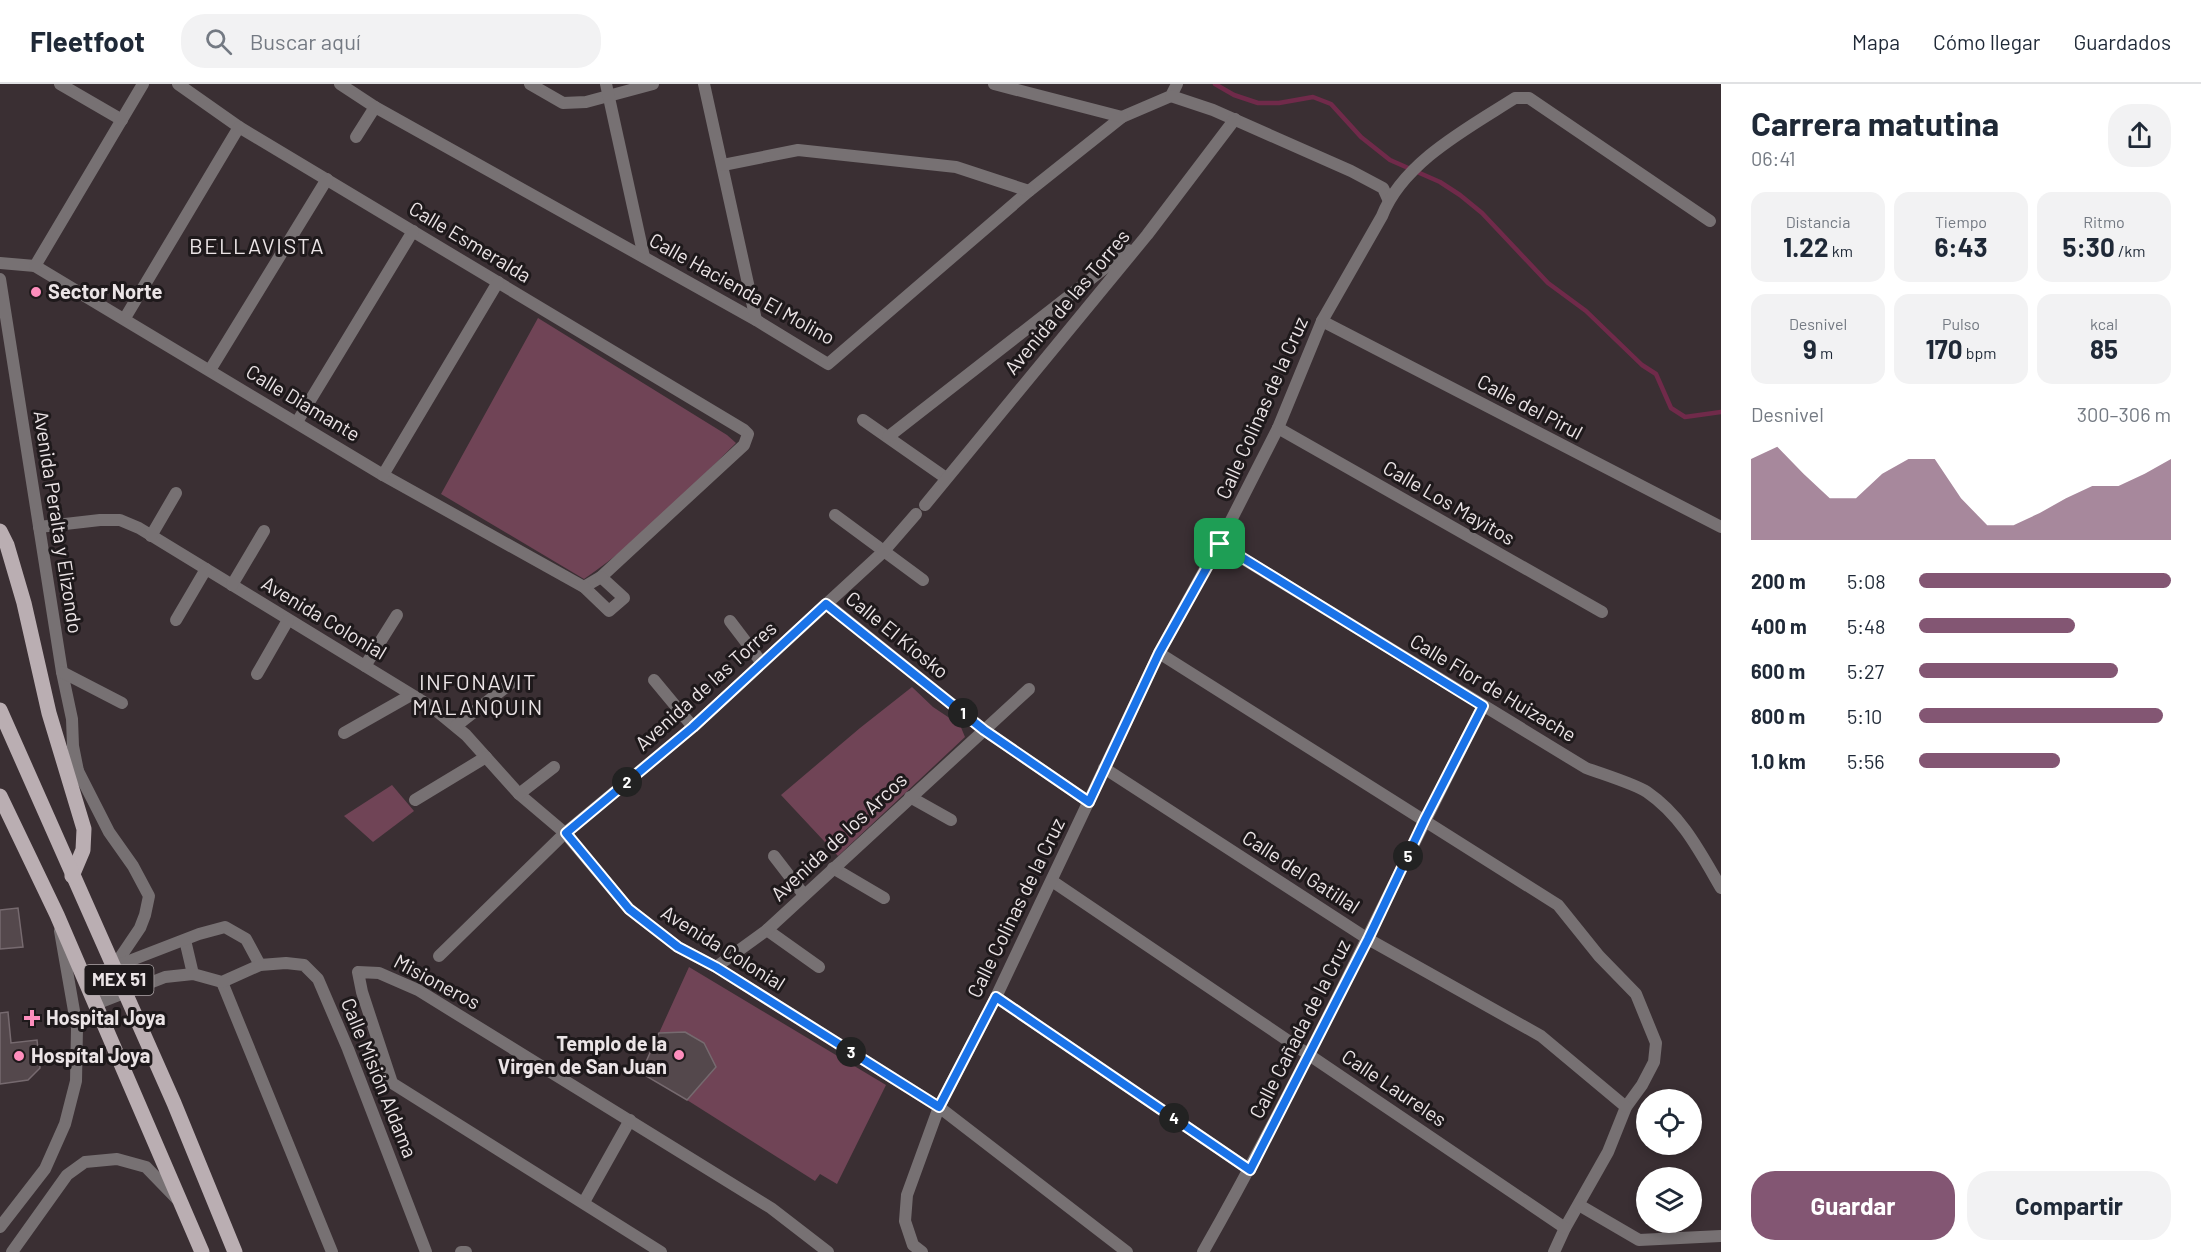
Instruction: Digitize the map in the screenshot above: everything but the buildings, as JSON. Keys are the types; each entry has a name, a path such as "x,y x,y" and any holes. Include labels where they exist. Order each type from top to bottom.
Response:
{"main road":[{"path":"2,541 24,603 49,713 72,770 84,829 83,850 72,876"},
{"name":"MEX 51","path":"0,710 174,1103 236,1252"},
{"name":"MEX 51","path":"0,796 85,978 202,1252"}],"street":[{"path":"60,84 122,120"},
{"path":"35,266 143,84"},
{"name":"Calle Esmeralda","path":"178,84 239,127 748,434 744,445 601,577"},
{"name":"Calle Hacienda El Molino","path":"340,84 375,107 756,320 828,364 1029,191 1122,117 1174,90"},
{"path":"530,84 563,103 586,102 607,90 653,84"},
{"path":"704,84 756,320"},
{"path":"994,84 1122,117"},
{"path":"607,90 644,257"},
{"path":"1174,90 1383,188 1388,199"},
{"name":"Calle Colinas de la Cruz","path":"922,1252 913,1245 905,1221 907,1195 939,1107 996,997 1159,653 1220,544 1278,428 1322,321 1382,216 1388,199 1427,156 1515,98 1529,98 1710,221"},
{"path":"356,137 375,107"},
{"name":"Avenida de las Torres","path":"439,956 566,833 693,727 883,552 1147,235 1234,119"},
{"path":"125,318 239,127"},
{"path":"723,165 798,150 956,167 1029,191"},
{"path":"210,370 327,179"},
{"path":"297,422 413,231"},
{"path":"888,437 1147,235"},
{"name":"Calle Diamante","path":"0,263 35,266 383,475 584,587 609,611 624,598 601,577"},
{"name":"Avenida Peralta y Elizondo","path":"0,279 62,672 72,719 72,770 109,832 133,866 149,896 140,928 113,968"},
{"path":"383,475 498,282"},
{"name":"Calle del Pirul","path":"1322,321 1721,527"},
{"path":"862,420 946,478"},
{"name":"Calle Los Mayitos","path":"1278,428 1602,612"},
{"path":"151,536 176,493"},
{"path":"835,515 923,580"},
{"name":"Avenida Colonial","path":"39,528 100,520 120,520 151,536 432,707 456,726 519,794 566,833 629,909 678,947 716,967 939,1107 1127,1252"},
{"path":"232,585 264,531"},
{"name":"Calle Flor de Huizache","path":"1220,544 1587,768 1646,791 1677,817 1721,888"},
{"path":"176,620 206,569"},
{"path":"584,587 601,577"},
{"name":"Calle El Kiosko","path":"826,604 984,730 1089,802"},
{"path":"365,666 397,615"},
{"path":"257,674 288,620"},
{"path":"730,621 762,663"},
{"path":"1159,653 1558,905 1599,956 1636,994 1656,1043 1654,1062 1626,1107 1608,1152 1554,1252"},
{"path":"62,672 122,703"},
{"path":"654,680 693,727"},
{"path":"456,726 511,683"},
{"name":"Avenida de los Arcos","path":"716,967 767,930 1029,689"},
{"path":"344,733 411,695"},
{"name":"Calle Cañada de la Cruz","path":"1203,1252 1250,1170 1483,706"},
{"path":"415,800 486,757"},
{"path":"519,794 554,767"},
{"name":"Calle del Gatillal","path":"1104,768 1368,939 1542,1036 1626,1107"},
{"path":"910,797 951,820"},
{"path":"774,856 804,895"},
{"path":"833,868 884,898"},
{"name":"Calle Laureles","path":"1052,881 1565,1228"},
{"path":"0,1227 45,1168 65,1124 76,1081 77,1028 57,915"},
{"path":"85,978 225,927 246,939 260,965"},
{"path":"767,930 819,967"},
{"path":"185,940 194,974"},
{"name":"Calle Misión Aldama","path":"222,982 260,965 286,963 304,965 318,979 348,1049 426,1252"},
{"name":"Misioneros","path":"661,1252 392,1083 362,992 358,972 379,973 418,990 771,1208 828,1252"},
{"path":"96,1004 165,977 194,974 222,982 332,1252"},
{"path":"996,997 1250,1170"},
{"path":"584,1202 630,1120"},
{"path":"12,1252 67,1175 85,1162 117,1159 146,1167 181,1204"},
{"path":"1579,1205 1639,1240 1721,1236"},
{"path":"461,1252 466,1252"}],"shaded area":[{"path":"538,318 727,435 736,443 644,532 584,579 441,494"},
{"path":"912,687 933,707 960,725 965,737 838,856 781,795"},
{"path":"392,785 414,811 373,842 344,816"},
{"path":"689,967 886,1085 837,1184 820,1174 815,1181 687,1100 716,1067 705,1048 695,1037 681,1033 659,1033"}],"waterway":[{"path":"1215,84 1234,95 1258,103 1279,103 1313,97 1331,104 1361,137 1390,160 1440,182 1482,213 1548,283 1586,311 1642,365 1656,374 1671,408 1685,417 1721,412"}],"place":[{"name":"Sector Norte","path":"36,292"},
{"name":"Hospital Joya","path":"32,1018"},
{"name":"Templo de la Virgen de San Juan","path":"679,1055"},
{"name":"Hospítal Joya","path":"19,1056"}],"district":[{"name":"BELLAVISTA","path":"257,246"},
{"name":"INFONAVIT MALANQUIN","path":"478,694"}],"route":[{"path":"1220,544 1483,706 1250,1170 996,997 939,1107 716,967 678,947 629,909 566,833 693,727 826,604 984,730 1089,802 1159,653 1220,544"}]}
